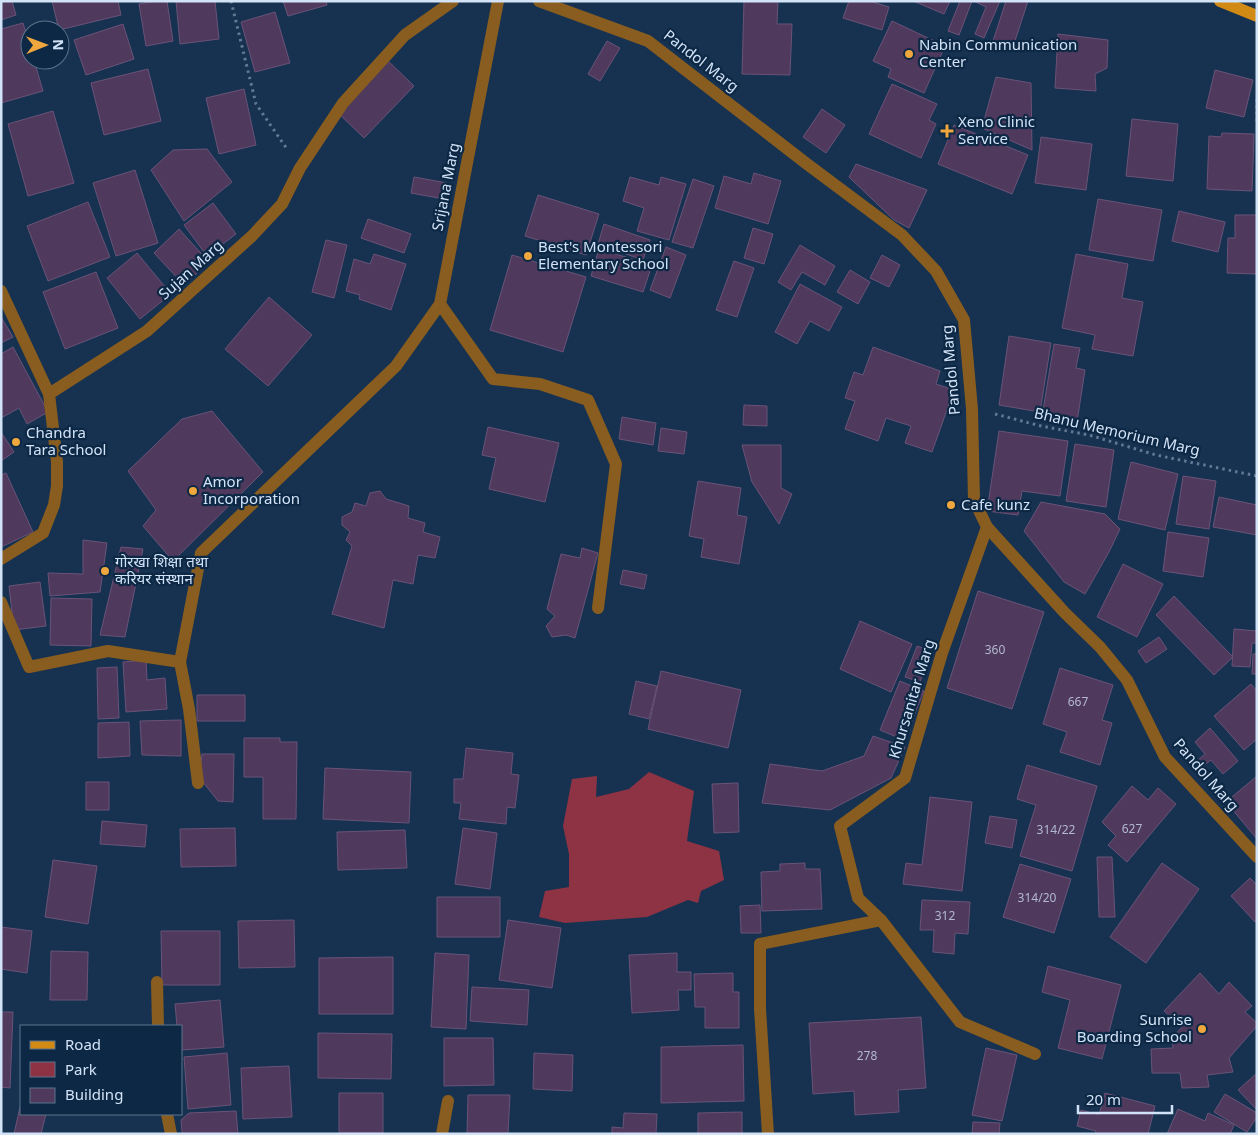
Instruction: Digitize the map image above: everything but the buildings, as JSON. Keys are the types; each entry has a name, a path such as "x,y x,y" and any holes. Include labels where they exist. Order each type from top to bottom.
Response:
{"main road":[{"path":"1220,1 1257,16"}],"street":[{"name":"Sujan Marg","path":"50,394 147,331 231,257 282,204 300,168 343,103 406,35 452,1"},
{"name":"Srijana Marg","path":"180,662 201,553 396,366 440,304 498,1"},
{"name":"Pandol Marg","path":"539,1 648,41 902,235 936,271 964,320 972,409 974,500 987,527 1065,613 1100,647 1127,680 1165,757 1257,857"},
{"path":"1,291 50,394 57,462 57,486 54,505 43,533 1,559"},
{"path":"440,304 493,379 540,384 588,400 616,464 598,608"},
{"name":"Khursanitar Marg","path":"880,920 858,898 840,826 905,778 942,653 987,527"},
{"path":"1,602 29,667 108,651 180,662 189,709 198,783"},
{"path":"768,1134 760,1009 760,944 880,920 960,1022 1035,1054"},
{"path":"157,982 158,1025"},
{"path":"442,1134 448,1101"},
{"path":"167,1115 171,1134"}],"path":[{"path":"231,1 256,104 300,168"},
{"path":"1257,99 1257,125"},
{"name":"Bhanu Memorium Marg","path":"972,409 1041,426 1089,435 1156,455 1257,476"}],"green space":[{"path":"649,772 694,791 687,841 719,851 724,880 701,891 698,903 688,900 647,917 565,923 539,917 545,891 569,887 569,854 563,826 572,779 597,776 596,797 629,789"}],"place":[{"name":"Nabin Communication Center","path":"909,54"},
{"name":"Xeno Clinic Service","path":"947,131"},
{"name":"Best's Montessori Elementary School","path":"528,256"},
{"name":"Chandra Tara School","path":"16,442"},
{"name":"Amor Incorporation","path":"193,491"},
{"name":"Cafe kunz","path":"951,505"},
{"name":"गोरखा शिक्षा तथा करियर संस्थान","path":"105,571"},
{"name":"Sunrise Boarding School","path":"1202,1029"}]}
